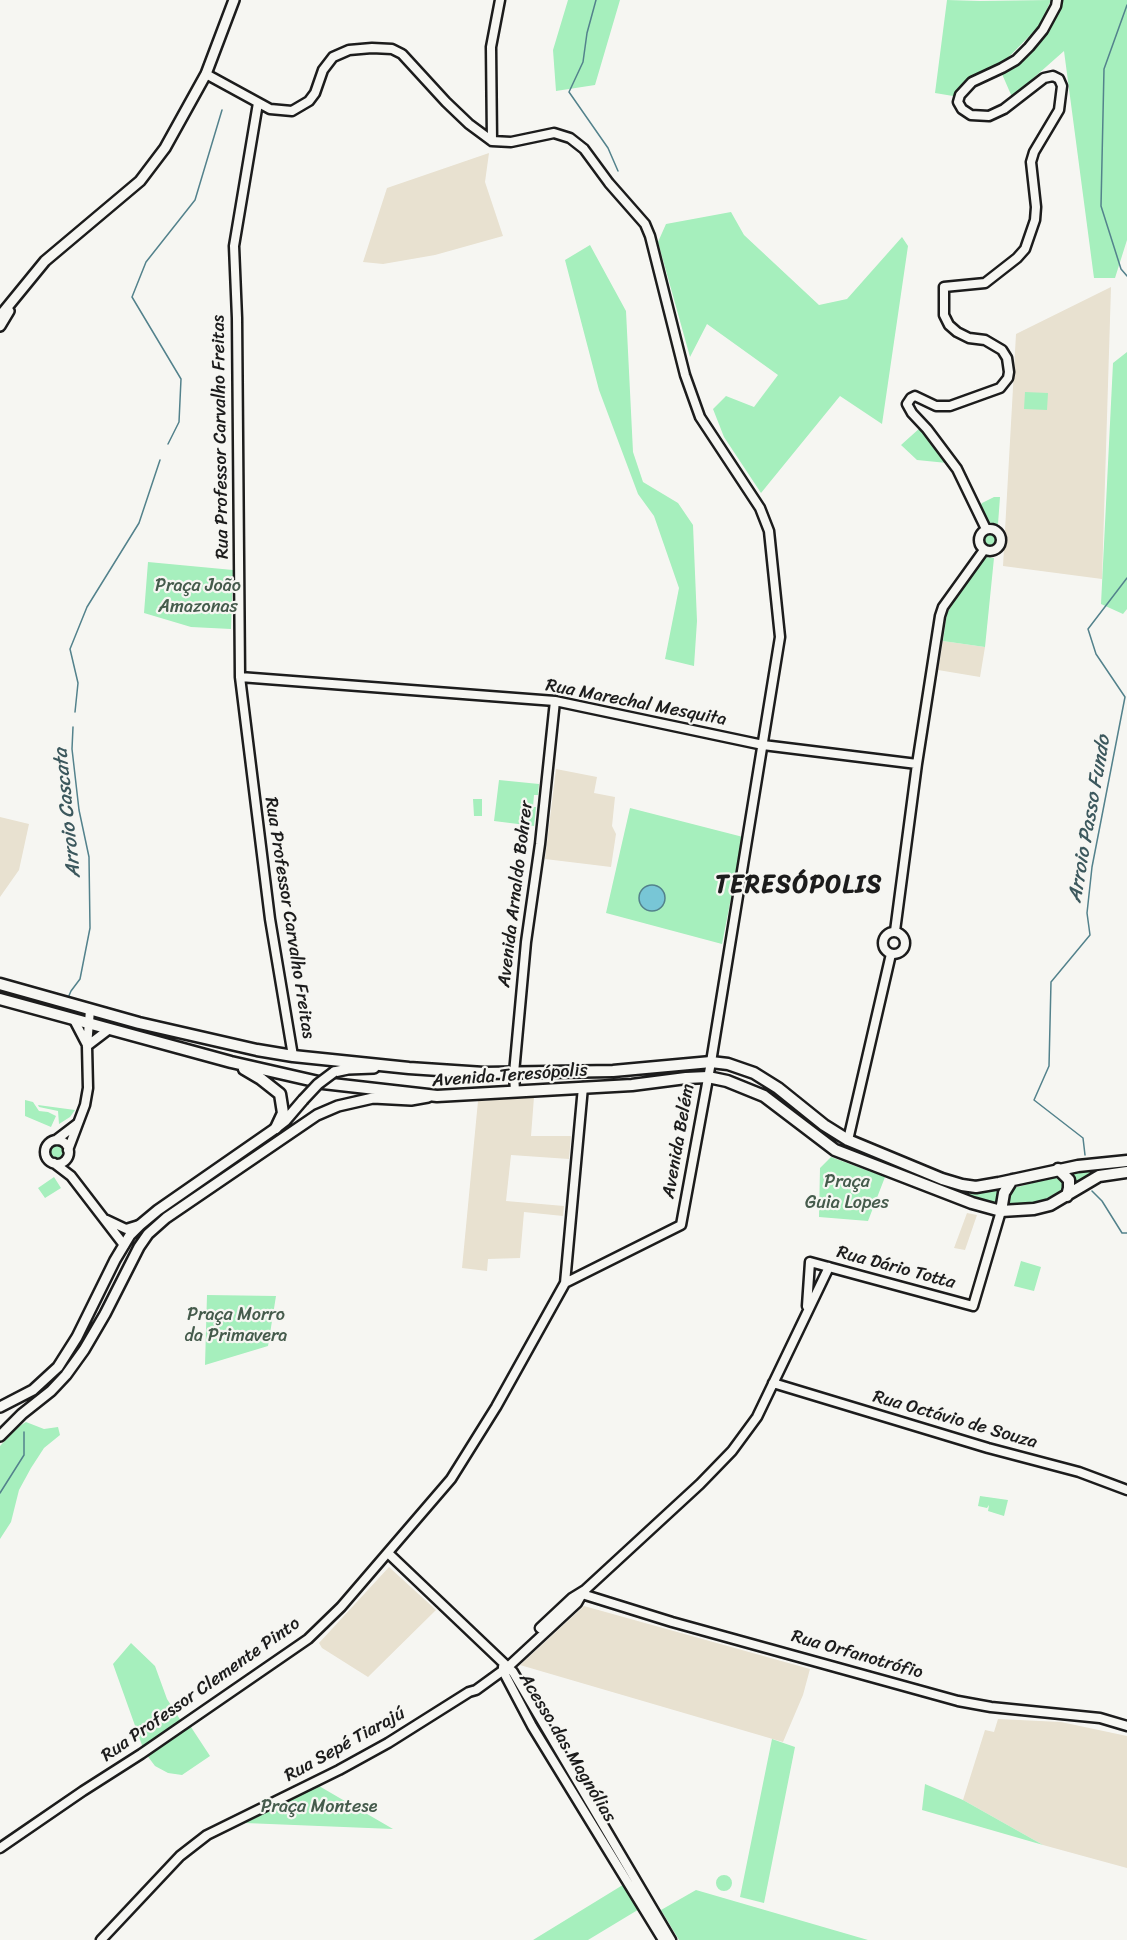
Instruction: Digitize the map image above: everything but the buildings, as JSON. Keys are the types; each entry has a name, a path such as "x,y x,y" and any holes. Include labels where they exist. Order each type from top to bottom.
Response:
{"main road":[{"path":"0,326 17,296 45,261 140,181 165,148 206,74 234,0"},
{"path":"0,316 10,301 17,296"},
{"path":"0,984 90,1010 257,1050 409,1068"},
{"path":"0,999 231,1062 323,1083 437,1096"},
{"path":"231,1062 261,1079 280,1094 283,1103 281,1125"},
{"name":"Avenida Teresópolis","path":"0,1407 33,1390 58,1367 77,1337 124,1245 140,1225 281,1125 318,1084 334,1072 348,1069 409,1068 514,1073 613,1071 711,1062 729,1064 754,1073 778,1088 848,1140 962,1185 976,1187 1058,1169 1127,1161"},
{"name":"Avenida Teresópolis","path":"0,1436 66,1375 93,1334 148,1234 166,1218 316,1115 338,1106 373,1098 411,1100 437,1096 632,1085 708,1077 764,1096 835,1150 977,1205 1001,1211 1034,1209 1067,1196 1099,1176 1127,1172"},
{"path":"1058,1169 1069,1180 1067,1196"},
{"path":"1001,1211 1004,1193 1012,1180"},
{"path":"124,1245 128,1252 128,1269"}],"street":[{"path":"492,141 491,47 500,0"},
{"path":"986,529 957,469 907,404 915,396 936,406 950,406 1000,388 1008,378 1007,358 1002,350 985,340 969,338 949,325 944,315 944,286 985,283 1025,249 1035,220 1031,162 1034,152 1059,110 1062,86 1053,76 1044,78 1004,109 989,116 971,115 962,109 958,102 960,95 972,82 1016,60 1029,47 1043,30 1057,0"},
{"path":"206,74 258,103 279,111 291,111 301,108 315,93 323,70 333,57 349,50 392,49 402,54 446,102 469,124 492,141"},
{"name":"Rua Professor Carvalho Freitas","path":"258,103 234,246 240,677 258,829 281,992 293,1056"},
{"name":"Avenida Belém","path":"492,141 511,142 554,133 570,138 584,149 609,183 645,224 685,375 700,417 760,508 769,531 780,638 711,1062 681,1225 565,1283"},
{"path":"984,550 978,541 980,534 986,529"},
{"path":"984,550 995,550 1001,540 996,531 986,529"},
{"path":"895,931 917,764 940,616 943,607 984,550"},
{"name":"Rua Marechal Mesquita","path":"240,677 555,701 764,745 917,764"},
{"name":"Avenida Arnaldo Bohrer","path":"515,1092 514,1073 526,942 540,844 555,701"},
{"path":"895,931 901,933 905,938 905,945 900,952 891,954 886,951 882,943 884,936 895,931"},
{"path":"848,1140 891,954"},
{"path":"54,1163 62,1162 68,1153 86,1105 90,1010"},
{"path":"74,1020 87,1046"},
{"path":"87,1046 108,1030"},
{"path":"565,1283 583,1087"},
{"path":"78,1123 50,1142 45,1151 46,1157 71,1176 124,1245"},
{"path":"56,1140 63,1142 68,1153 71,1176"},
{"name":"Rua Dário Totta","path":"810,1262 974,1306 1001,1211"},
{"path":"102,1216 114,1225 126,1229 140,1225"},
{"name":"Rua Sepé Tiarajú","path":"807,1313 810,1262"},
{"name":"Rua Sepé Tiarajú","path":"101,1940 180,1856 207,1835 349,1765 388,1743 505,1667 572,1599 582,1593 700,1484 732,1450 757,1417 829,1267"},
{"name":"Rua Professor Clemente Pinto","path":"0,1848 308,1639 341,1607 457,1470 496,1407 565,1283"},
{"name":"Rua Octávio de Souza","path":"773,1383 988,1448 1087,1474 1127,1490"},
{"path":"388,1553 505,1667"},
{"name":"Rua Orfanotrófio","path":"582,1593 672,1622 958,1701 991,1707 1100,1718 1127,1726"},
{"name":"Acesso das Magnólias","path":"505,1667 542,1719 671,1940"},
{"name":"Acesso das Magnólias","path":"505,1667 532,1726 663,1940"},
{"path":"532,1726 542,1719"}],"shaded area":[{"path":"489,153 485,182 503,236 435,255 383,264 363,262 387,188"},
{"path":"1111,287 1102,579 1003,566 1016,334"},
{"path":"943,641 985,647 980,677 938,670"},
{"path":"556,769 597,777 594,793 615,797 612,826 616,834 611,867 545,859"},
{"path":"0,817 29,824 19,870 0,897"},
{"path":"534,1097 531,1136 571,1136 569,1159 511,1155 506,1201 564,1206 563,1216 524,1212 520,1258 488,1259 487,1271 462,1268 478,1101"},
{"path":"967,1213 977,1215 965,1250 954,1248"},
{"path":"389,1567 436,1610 368,1677 322,1648 319,1643"},
{"path":"584,1606 810,1669 803,1695 783,1742 520,1665"},
{"path":"998,1719 1061,1722 1127,1736 1127,1868 1043,1845 963,1800 985,1730 994,1732"}],"green space":[{"path":"568,0 620,0 595,85 556,91 553,50"},
{"path":"947,0 1051,0 1040,25 1004,62 969,77 953,96 935,93"},
{"path":"1061,0 1127,0 1127,240 1115,278 1094,278 1064,51 1012,97 1002,74 1046,32 1060,8"},
{"path":"731,212 744,235 819,305 847,299 902,237 908,246 882,424 840,396 761,493 724,437 713,409 726,396 754,407 778,375 707,324 690,357 658,242 666,224"},
{"path":"590,245 626,311 633,452 643,482 678,503 693,525 697,621 694,666 665,659 679,588 654,516 638,494 599,390 565,260"},
{"path":"1127,352 1127,609 1123,614 1101,604 1113,363"},
{"path":"1025,392 1048,393 1047,410 1024,409"},
{"path":"921,427 947,463 917,460 901,445"},
{"path":"994,497 1000,497 998,524 987,522 979,508 982,503"},
{"path":"990,531 996,534 999,540 996,546 990,549 984,546 981,540 984,534"},
{"path":"984,557 994,558 985,647 943,641 947,613"},
{"name":"Praça João Amazonas","path":"148,562 233,570 231,629 191,627 144,613"},
{"path":"499,780 539,784 538,795 534,795 533,807 536,807 534,826 494,821"},
{"path":"473,799 482,799 482,816 474,816"},
{"path":"630,808 743,837 722,944 606,913"},
{"path":"25,1100 33,1102 39,1111 56,1116 51,1127 25,1116"},
{"path":"38,1105 75,1110 70,1117 59,1124 58,1111"},
{"path":"56,1144 62,1146 64,1152 62,1158 56,1160 50,1158 48,1152 50,1146"},
{"name":"Praça Guia Lopes","path":"831,1157 885,1177 868,1221 819,1217 820,1168"},
{"path":"1100,1169 1038,1203 1012,1207 987,1204 961,1193 1018,1187 1053,1177"},
{"path":"54,1177 61,1188 45,1198 38,1188"},
{"path":"1021,1261 1041,1267 1034,1291 1014,1286"},
{"name":"Praça Morro da Primavera","path":"207,1295 276,1296 268,1346 205,1365"},
{"path":"26,1422 44,1429 58,1427 60,1435 44,1448 31,1468 19,1490 11,1522 0,1539 0,1446"},
{"path":"980,1496 1008,1500 1004,1516 988,1511 989,1505 987,1508 978,1506"},
{"path":"131,1643 155,1666 167,1699 181,1721 143,1748 113,1664"},
{"path":"189,1724 210,1756 182,1775 168,1773 155,1766 146,1754"},
{"path":"772,1739 795,1747 764,1903 740,1897"},
{"path":"925,1784 963,1800 1043,1845 922,1810"},
{"name":"Praça Montese","path":"319,1786 393,1829 245,1823"},
{"path":"724,1875 730,1877 732,1883 730,1889 724,1891 718,1889 716,1883 718,1877"},
{"path":"626,1883 641,1908 588,1940 533,1940"},
{"path":"696,1890 868,1940 679,1940 661,1910"}],"water":[{"path":"652,885 661,889 665,898 661,907 652,911 643,907 639,898 643,889"}],"waterway":[{"path":"596,0 587,33 583,62 569,92 608,148 618,171"},
{"name":"Arroio Passo Fundo","path":"1127,5 1104,69 1101,206 1121,269 1127,276"},
{"name":"Arroio Cascata","path":"168,444 179,422 181,379 132,297 146,262 195,200 222,110"},
{"name":"Arroio Cascata","path":"75,712 78,683 70,649 87,607 139,523 160,460"},
{"name":"Arroio Passo Fundo","path":"1085,1155 1083,1138 1034,1100 1049,1066 1051,982 1090,935 1087,913 1092,867 1125,697 1096,654 1088,629 1127,578"},
{"name":"Arroio Cascata","path":"68,998 80,979 90,928 89,857 79,810 72,749 73,727"},
{"name":"Arroio Passo Fundo","path":"1092,1191 1102,1201 1122,1233 1127,1233"},
{"name":"Arroio Cascata","path":"0,1493 24,1455 24,1432"}],"district":[{"name":"TERESÓPOLIS","path":"799,886"}]}
